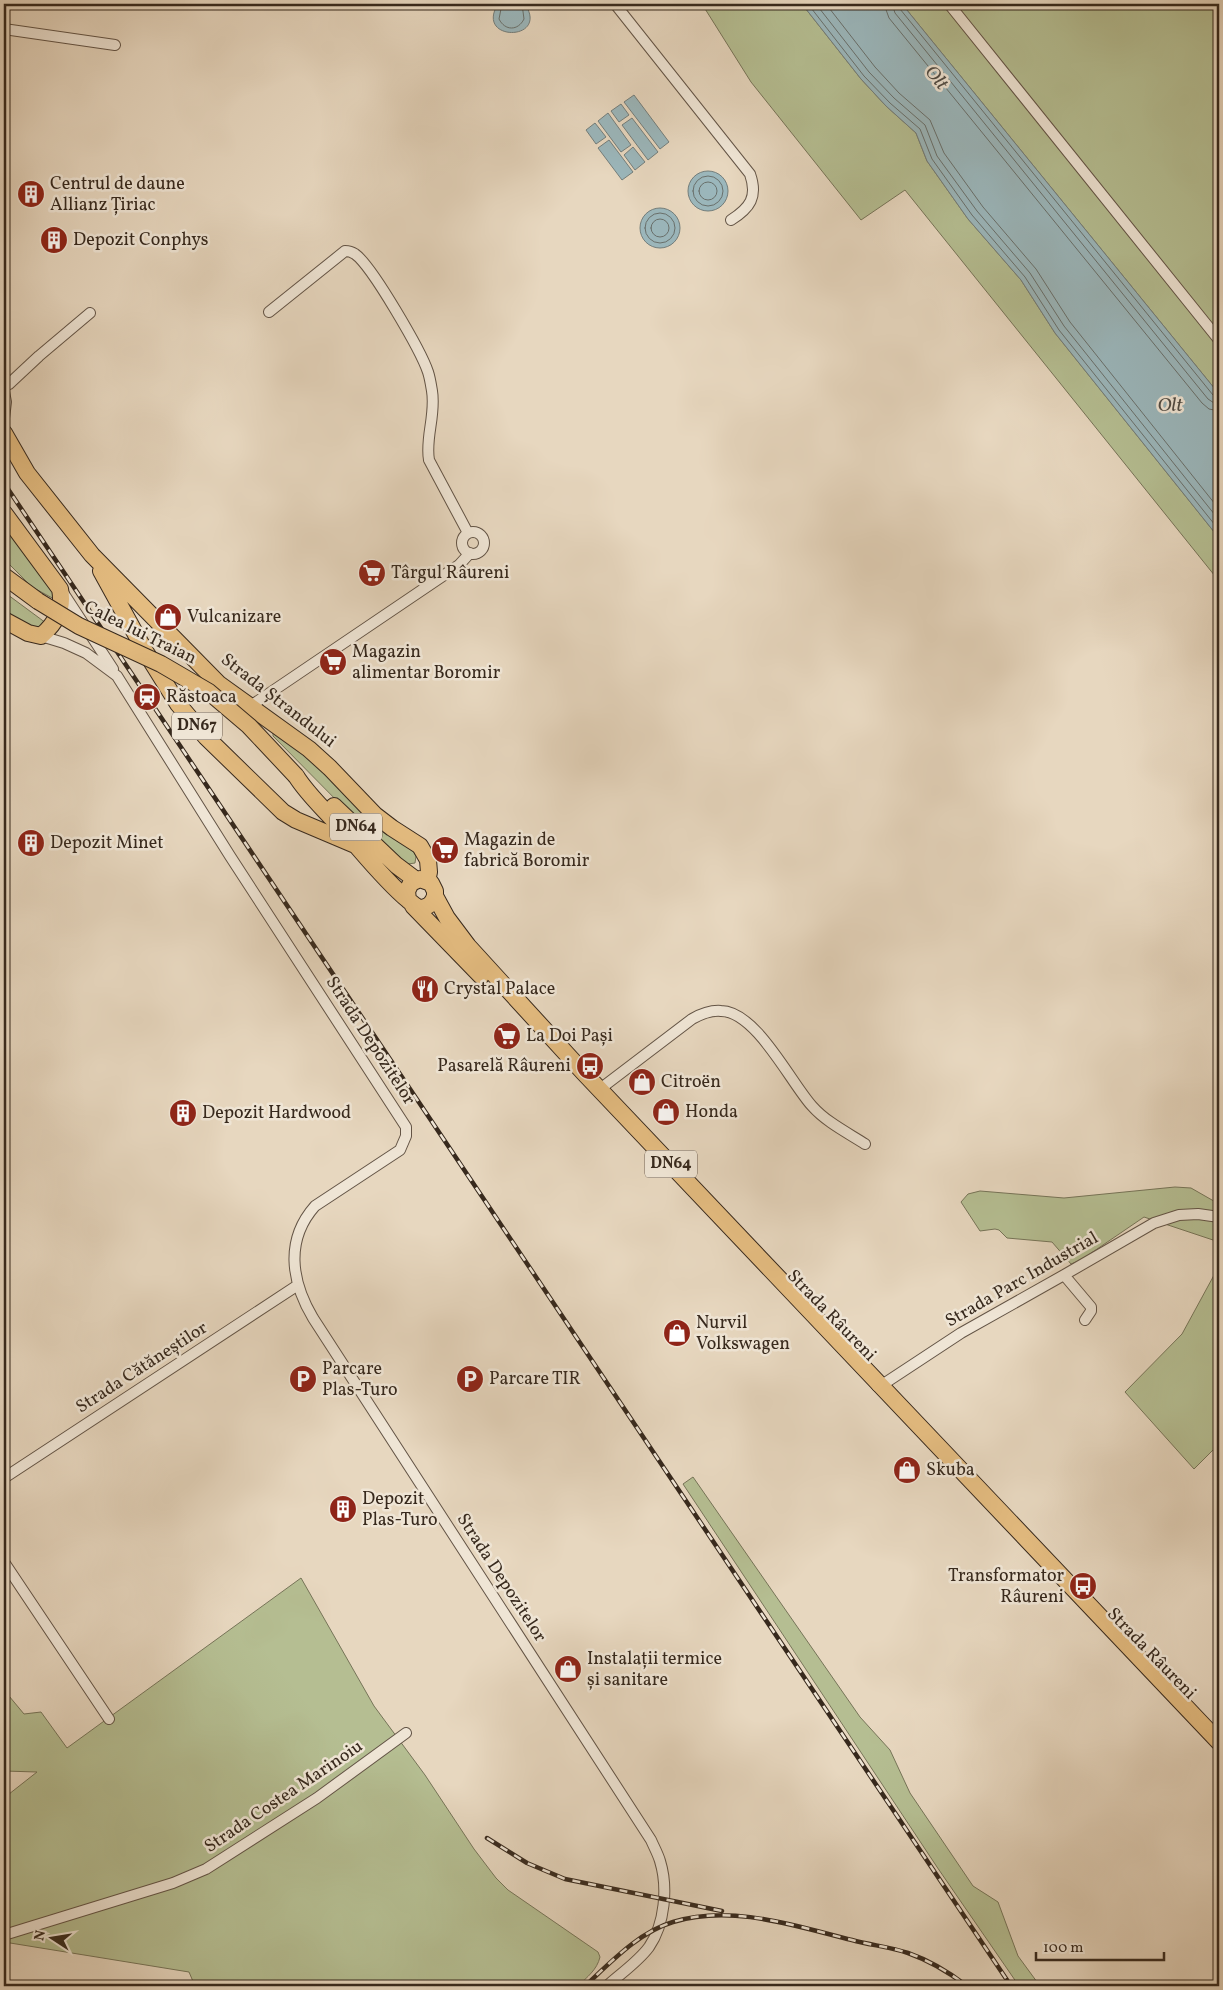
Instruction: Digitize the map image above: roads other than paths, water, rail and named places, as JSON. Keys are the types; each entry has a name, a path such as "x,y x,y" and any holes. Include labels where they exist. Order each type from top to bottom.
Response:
{"main road":[{"name":"Strada Ștrandului","path":"4,432 27,473 92,555 219,684 309,749 375,814 392,828 420,846 428,860 429,872 421,881"},
{"path":"4,512 60,589 62,602 60,610 51,626 40,636 28,633 4,620"},
{"name":"DN67","path":"92,555 145,651 178,704 189,718 278,808 296,820 355,846"},
{"name":"Calea lui Traian","path":"4,576 38,601 79,626 161,664 209,692 249,726 296,776 305,790 342,829 355,846 410,903"},
{"path":"145,651 146,644 154,636 165,634 173,637"},
{"name":"Calea lui Traian","path":"296,776 311,784 396,865 421,881"},
{"path":"421,881 412,883 407,891 410,903 418,908 427,907 434,901 435,896"},
{"name":"DN64","path":"421,881 433,887 435,896"},
{"name":"Strada Râureni","path":"435,896 451,924 468,946 600,1089 1219,1742"},
{"name":"Strada Râureni","path":"410,903 1219,1755"}],"street":[{"path":"615,4 750,174 755,188 751,198 745,211 731,220"},
{"path":"948,4 1219,340"},
{"path":"4,28 114,45"},
{"path":"268,312 344,251 350,251 364,263 396,312 428,372 434,401 428,451 429,460 468,533"},
{"path":"4,386 9,384 90,313"},
{"path":"4,392 6,402 4,418"},
{"path":"468,533 480,534 484,543 478,552 470,553 464,549 462,542 468,533"},
{"path":"249,706 459,565 470,553"},
{"path":"60,589 117,676"},
{"name":"Strada Depozitelor","path":"40,636 64,643 86,653 117,676 230,856 406,1127 406,1136 400,1150 315,1206 306,1217 299,1230 295,1250 298,1286 301,1296 313,1318 651,1840 660,1861 664,1879 664,1898 655,1936 648,1948 607,1986"},
{"path":"600,1089 692,1018 708,1012 727,1012 744,1020 766,1043 819,1114 865,1144"},
{"name":"Strada Parc Industrial","path":"882,1385 961,1333 1154,1223 1179,1215 1198,1214 1219,1217"},
{"path":"1064,1275 1091,1307 1091,1312 1085,1320"},
{"name":"Strada Cătăneștilor","path":"4,1478 298,1286"},
{"path":"853,1368 859,1368 877,1386 882,1385 882,1392 898,1408 901,1418"},
{"path":"4,1562 109,1719"},
{"name":"Strada Costea Marinoiu","path":"4,1935 173,1883 206,1869 317,1798 406,1733"}],"water":[{"path":"498,4 525,4 530,16 528,25 521,31 503,31 496,25 493,16"},
{"name":"Olt","path":"802,4 902,4 1219,394 1219,538 1055,333 1021,280 968,219 927,161 916,133 886,106 861,79"},
{"path":"634,95 669,142 660,149 624,102"},
{"path":"621,104 629,115 619,122 611,111"},
{"path":"608,113 631,145 621,152 598,121"},
{"path":"632,118 658,152 648,160 622,125"},
{"path":"595,123 606,137 596,144 586,130"},
{"path":"609,140 633,172 622,180 598,148"},
{"path":"633,147 645,162 635,170 624,155"},
{"path":"704,171 712,171 719,174 725,180 728,191 725,202 719,208 712,211 704,211 697,208 691,202 688,195 688,187 691,180 697,174"},
{"path":"656,208 664,208 671,211 677,217 680,228 677,239 671,245 664,248 656,248 649,245 643,239 640,232 640,224 643,217 649,211"}],"railway":[{"path":"4,483 1011,1986"},
{"path":"487,1838 527,1863 565,1879 722,1911"},
{"path":"585,1986 615,1958 649,1933 673,1922 695,1917 718,1915 741,1916 786,1923 901,1951 931,1963 967,1986"}],"place":[{"name":"Centrul de daune Allianz Țiriac","path":"31,194"},
{"name":"Depozit Conphys","path":"54,240"},
{"name":"Târgul Râureni","path":"372,573"},
{"name":"Vulcanizare","path":"168,617"},
{"name":"Magazin alimentar Boromir","path":"333,662"},
{"name":"Răstoaca","path":"147,697"},
{"name":"Depozit Minet","path":"31,843"},
{"name":"Magazin de fabrică Boromir","path":"445,850"},
{"name":"Crystal Palace","path":"425,989"},
{"name":"La Doi Pași","path":"507,1036"},
{"name":"Pasarelă Râureni","path":"590,1066"},
{"name":"Citroën","path":"642,1082"},
{"name":"Honda","path":"666,1112"},
{"name":"Depozit Hardwood","path":"183,1113"},
{"name":"Nurvil Volkswagen","path":"677,1333"},
{"name":"Parcare Plas-Turo","path":"303,1379"},
{"name":"Parcare TIR","path":"470,1379"},
{"name":"Skuba","path":"907,1470"},
{"name":"Depozit Plas-Turo","path":"343,1509"},
{"name":"Transformator Râureni","path":"1083,1586"},
{"name":"Instalații termice și sanitare","path":"568,1669"}]}
